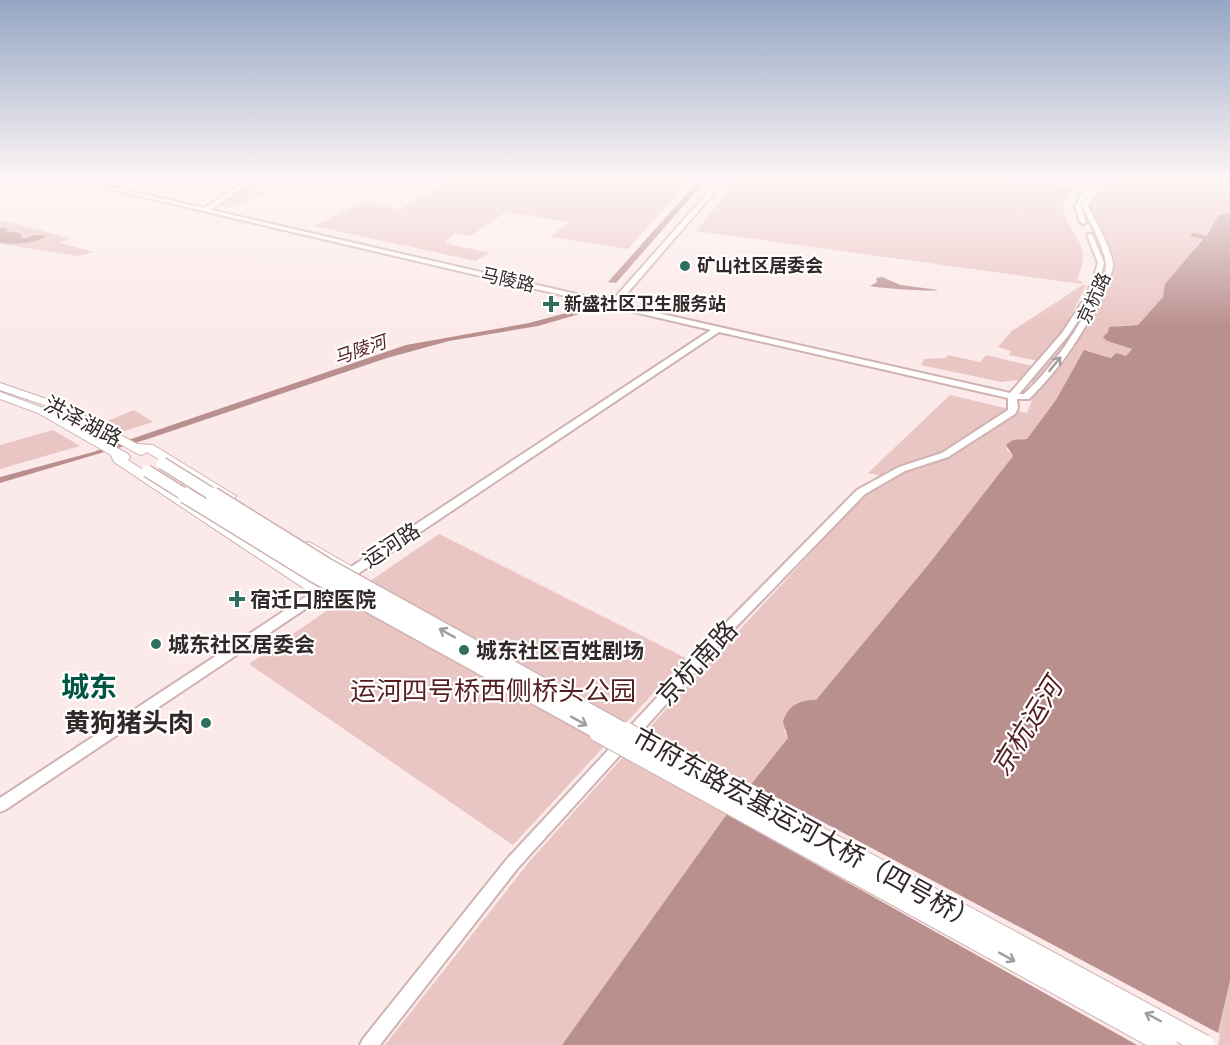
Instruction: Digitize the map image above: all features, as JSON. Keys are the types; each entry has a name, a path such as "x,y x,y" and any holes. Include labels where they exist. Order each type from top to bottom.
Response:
{"main road":[{"name":"洪泽湖路","path":"0,386 63,408 135,447 155,467"},
{"name":"洪泽湖路","path":"0,395 42,411 117,453 155,467"},
{"path":"135,447 149,448 157,452 351,571"},
{"path":"117,453 118,459 319,592"},
{"name":"市府东路宏基运河大桥（四号桥）","path":"155,467 315,575 1167,1045"},
{"name":"市府东路宏基运河大桥（四号桥）","path":"155,467 327,566 738,794 1204,1045"}],"street":[{"name":"马陵路","path":"298,229 1026,397"},
{"path":"615,303 680,229"},
{"name":"京杭路","path":"1014,394 1062,339 1100,270 1100,257 1087,229"},
{"name":"京杭路","path":"1026,397 1067,349 1083,326 1110,267 1096,229"},
{"name":"运河路","path":"0,806 721,327"},
{"name":"京杭南路","path":"369,1045 512,864 786,567 861,492 902,469 945,455 987,430 1012,412 1014,394"}],"green space":[{"path":"0,229 34,229 70,238 60,243 94,252 78,256 0,244"},
{"path":"327,229 481,229 470,236 455,233 444,243 490,253 476,261"},
{"path":"560,229 646,229 628,249 550,237"},
{"path":"698,229 1072,229 1082,248 1082,267 1077,280 1083,281 1081,284 696,231"},
{"path":"1099,229 1210,229 1166,284 1163,297 1138,325 1117,326 1107,341 1132,349 1126,356 1112,358 1085,350 1094,359 1027,439 1022,439 1006,449 1013,456 928,565 816,700 796,703 784,731 788,738 724,818 562,1045 385,1045 529,862 648,729 882,476 868,473 950,395 1027,413 1032,400 1032,381 1081,322 1104,286 1111,270 1112,257 1108,243"},
{"path":"1084,284 1086,286 1061,335 1038,361 1009,355 1011,351 998,347 1012,331"},
{"path":"948,355 980,362 986,355 1032,366 1019,380 1001,382 921,365 924,359 946,358"},
{"path":"134,410 153,422 118,433 100,424"},
{"path":"53,430 80,446 0,469 0,445"},
{"name":"运河四号桥西侧桥头公园","path":"439,534 686,658 513,845 249,664"},
{"path":"1230,981 1230,1045 1215,1045"}],"water":[{"path":"0,229 20,233 23,239 35,235 47,236 30,242 0,243"},
{"path":"655,229 663,229 616,283 608,282"},
{"name":"京杭运河","path":"1210,229 1230,229 1230,981 1215,1045 562,1045 724,818 788,738 783,722 788,711 799,702 816,700 928,565 1013,456 1006,445 1013,440 1027,439 1056,400 1084,350 1111,358 1116,353 1126,356 1132,349 1107,341 1103,337 1109,327 1138,325 1163,297 1165,284 1203,239 1190,236 1192,233 1206,236"},
{"path":"882,277 901,285 938,290 906,290 870,286 877,282 876,278"},
{"path":"585,308 590,311 538,326 449,341 387,358 148,439 0,483 0,477 93,452 406,345 529,323"}],"pier":[{"path":"748,782 1220,1034 1218,1045 1137,1045 724,813"}],"place":[{"name":"矿山社区居委会","path":"685,266"},
{"name":"新盛社区卫生服务站","path":"551,304"},
{"name":"宿迁口腔医院","path":"237,599"},
{"name":"城东社区居委会","path":"156,644"},
{"name":"城东社区百姓剧场","path":"464,650"},
{"name":"黄狗猪头肉","path":"206,723"}],"district":[{"name":"城东","path":"89,687"}],"water label":[{"name":"马陵河","path":"360,350"}]}
